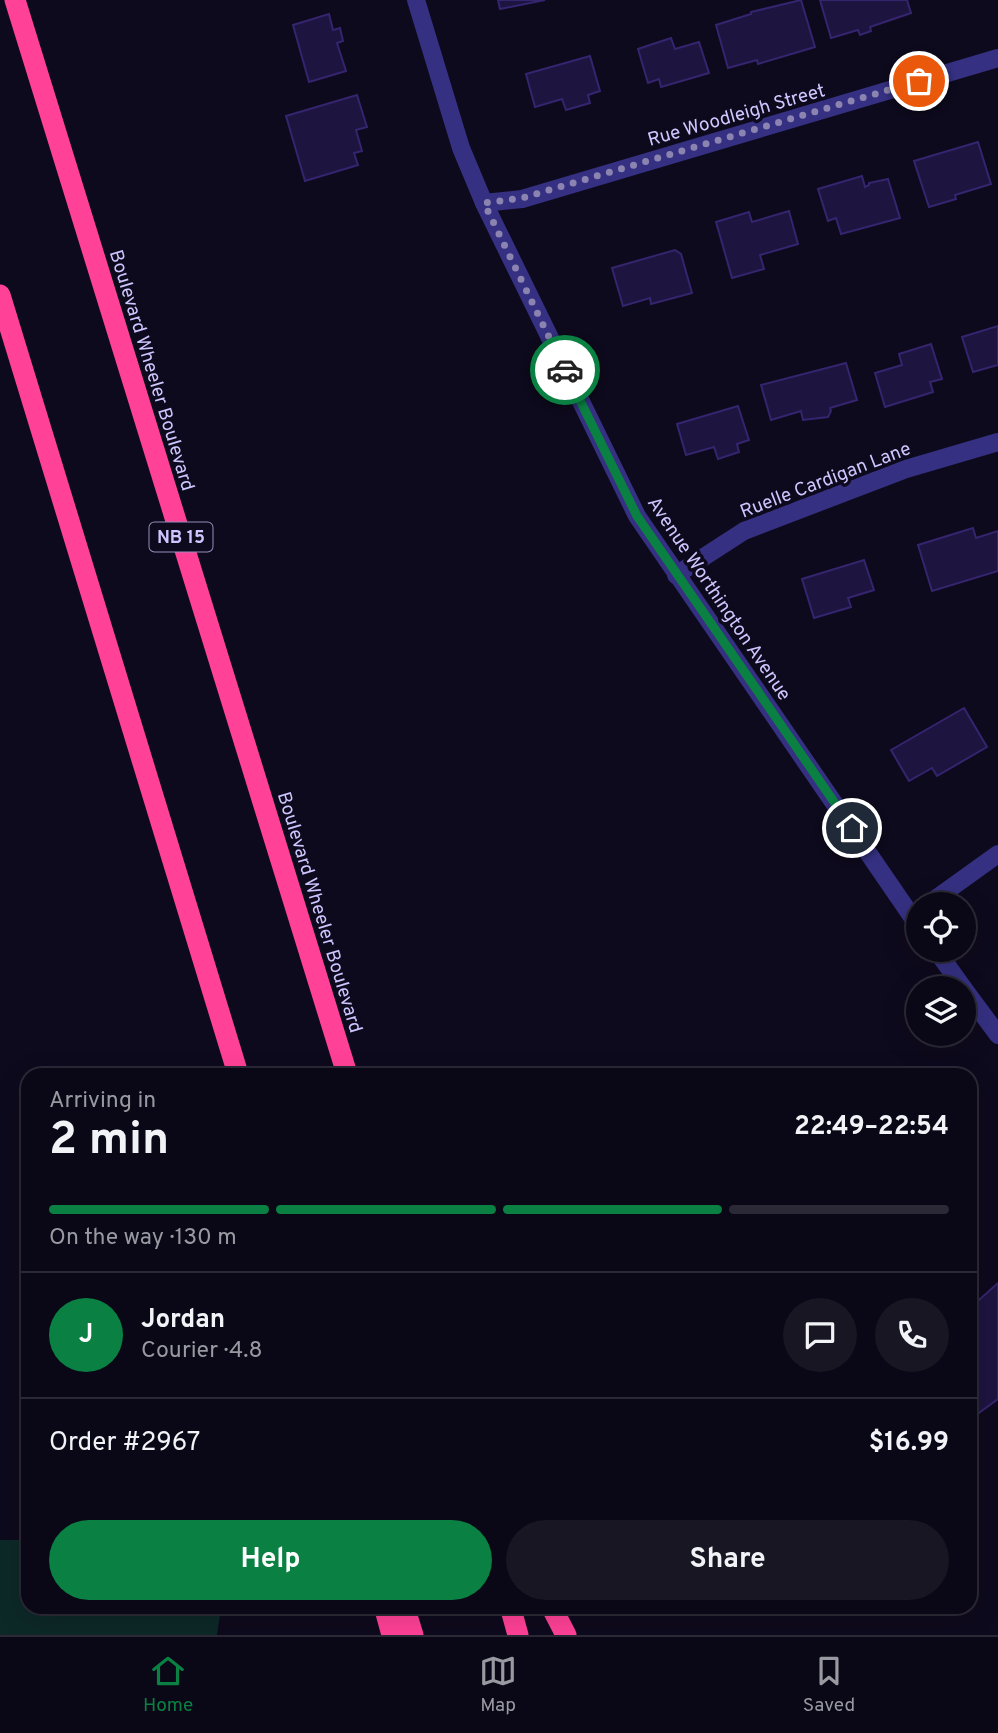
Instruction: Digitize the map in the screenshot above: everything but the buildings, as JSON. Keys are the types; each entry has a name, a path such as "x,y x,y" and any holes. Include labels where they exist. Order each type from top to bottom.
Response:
{"highway":[{"name":"Boulevard Wheeler Boulevard","path":"15,0 345,1068"},
{"path":"0,295 236,1068"},
{"path":"386,1614 392,1635"},
{"path":"406,1614 413,1635"},
{"path":"512,1614 519,1635"},
{"path":"555,1614 566,1635"}],"street":[{"name":"Avenue Worthington Avenue","path":"416,0 461,148 484,203 637,516 906,904"},
{"name":"Rue Woodleigh Street","path":"484,203 522,198 998,58"},
{"name":"Ruelle Cardigan Lane","path":"676,575 744,531 906,469 998,442"},
{"path":"945,892 998,854"},
{"path":"976,1005 998,1035"}],"green space":[{"path":"0,1540 21,1540 21,1614 220,1614 217,1635 0,1635"}],"way so far":[{"path":"565,370 484,203 522,198 919,81"}],"route":[{"path":"565,370 637,516 852,828"}]}
